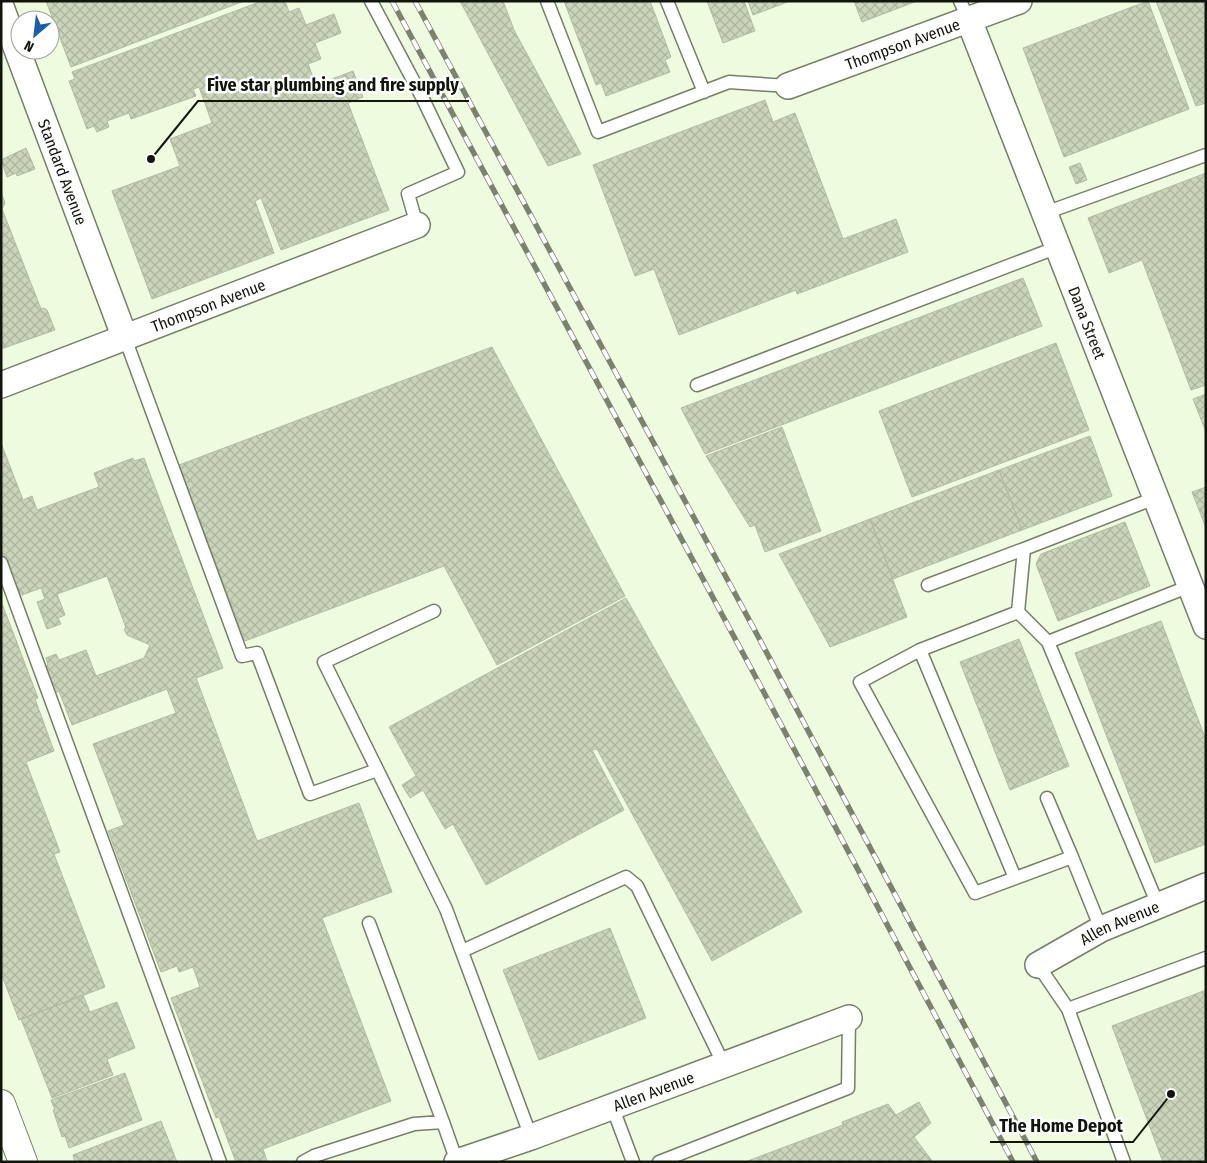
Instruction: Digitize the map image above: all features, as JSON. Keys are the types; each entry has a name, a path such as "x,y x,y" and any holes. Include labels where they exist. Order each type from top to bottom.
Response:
{"main road":[{"path":"1,1104 13,1148"}],"street":[{"name":"Thompson Avenue","path":"788,86 964,11 1018,1"},
{"name":"Standard Avenue","path":"1,7 125,338"},
{"name":"Dana Street","path":"964,11 1206,626"},
{"name":"Thompson Avenue","path":"1,385 417,225"},
{"name":"Allen Avenue","path":"1038,965 1101,929 1206,886"},
{"name":"Allen Avenue","path":"457,1162 531,1137 849,1018"}],"lane":[{"path":"371,1 422,96 458,172 408,194 417,225"},
{"path":"547,1 598,132 729,82 788,86"},
{"path":"667,1 704,92"},
{"path":"1045,213 1206,155"},
{"path":"697,384 1058,247"},
{"path":"125,338 242,656 257,653 310,794 377,770"},
{"path":"928,585 1155,498"},
{"path":"1018,612 1024,549"},
{"path":"1,563 220,1162"},
{"path":"1048,642 1190,586"},
{"path":"434,611 324,662 446,908 531,1137"},
{"path":"1018,612 1048,642 1158,905"},
{"path":"1018,612 920,650 860,682 975,893 1072,857"},
{"path":"920,650 1015,878"},
{"path":"1047,798 1101,929"},
{"path":"462,951 626,878 637,886 724,1065"},
{"path":"369,923 457,1162"},
{"path":"1068,1009 1206,958"},
{"path":"1038,965 1068,1009 1124,1162"},
{"path":"658,1162 848,1088 849,1018"},
{"path":"612,1106 633,1162"},
{"path":"309,1159 414,1124 442,1122"}],"building":[{"path":"46,1 244,1 71,67 60,38 60,10 49,10"},
{"path":"262,1 285,1 289,12 299,8 306,25 334,14 341,33 315,43 321,59 308,64 316,85 353,71 363,97 348,103 389,210 281,250 261,198 255,201 274,253 152,299 112,191 180,166 170,139 212,123 199,87 193,89 196,96 131,119 129,113 107,121 109,127 97,132 94,126 87,129 69,81 75,79 72,72"},
{"path":"460,1 503,1 514,30 581,154 548,166"},
{"path":"564,1 650,1 671,57 665,60 670,72 606,96 601,83 596,85"},
{"path":"707,1 744,1 755,31 723,43"},
{"path":"748,1 790,1 753,15"},
{"path":"854,1 917,1 862,22"},
{"path":"1148,1 1189,109 1064,157 1023,48"},
{"path":"1156,1 1206,1 1206,103 1196,106"},
{"path":"765,100 773,122 795,113 843,239 896,219 908,252 797,294 796,290 679,335 654,269 635,276 593,165"},
{"path":"26,148 35,169 17,176 16,173 7,177 1,160"},
{"path":"1080,163 1087,180 1076,184 1069,167"},
{"path":"1206,173 1206,385 1191,390 1142,260 1109,273 1088,218"},
{"path":"1,192 5,203 2,209 41,309 47,310 55,330 1,349"},
{"path":"1023,278 1042,326 705,454 681,408"},
{"path":"1056,343 1089,430 912,497 879,411"},
{"path":"492,347 625,596 497,665 444,566 245,641 179,465"},
{"path":"1206,394 1206,432 1193,399"},
{"path":"782,427 821,531 765,552 755,525 750,527 706,456"},
{"path":"1090,436 1112,496 1022,530 999,470"},
{"path":"1,443 23,500 32,496 37,510 99,487 94,473 133,458 134,461 144,458 223,668 196,678 257,841 359,803 392,892 322,918 391,1101 263,1149 267,1161 265,1162 236,1162 219,1117 216,1118 171,998 200,987 193,967 179,972 177,966 161,972 108,831 124,825 93,744 176,713 167,689 72,725 59,691 55,693 45,666 48,665 46,658 56,654 59,660 86,650 96,676 144,658 150,645 127,635 107,576 57,594 65,615 58,618 61,624 47,629 37,602 45,599 41,588 19,596 1,550"},
{"path":"999,470 1022,530 893,579 870,519"},
{"path":"1206,487 1206,528 1192,492"},
{"path":"870,519 907,617 830,647 779,554"},
{"path":"1125,522 1150,586 1058,621 1036,564 1041,554"},
{"path":"626,598 802,912 712,961 597,749 592,750 624,810 486,885 453,824 445,829 423,790 410,798 402,785 416,776 389,727"},
{"path":"1,601 38,698 35,699 54,751 26,762 60,852 54,854 105,987 19,1020 1,973"},
{"path":"1161,621 1206,740 1206,844 1155,863 1075,653"},
{"path":"1019,639 1069,766 1010,790 960,662"},
{"path":"610,928 646,1018 539,1060 503,970"},
{"path":"1206,990 1206,1162 1163,1162 1112,1026"},
{"path":"83,995 90,1012 117,1002 135,1048 107,1059 113,1075 52,1098 21,1019"},
{"path":"125,1073 142,1120 69,1148 65,1136 62,1137 51,1100"},
{"path":"919,1102 931,1123 914,1137 933,1162 745,1162 843,1125 842,1122 888,1104 896,1115"},
{"path":"161,1121 177,1162 75,1162 73,1155"}],"railway":[{"path":"392,1 760,685 1013,1162"},
{"path":"415,1 753,627 1037,1162"}],"place":[{"name":"Five star plumbing and fire supply","path":"151,159"},
{"name":"The Home Depot","path":"1171,1094"}]}
